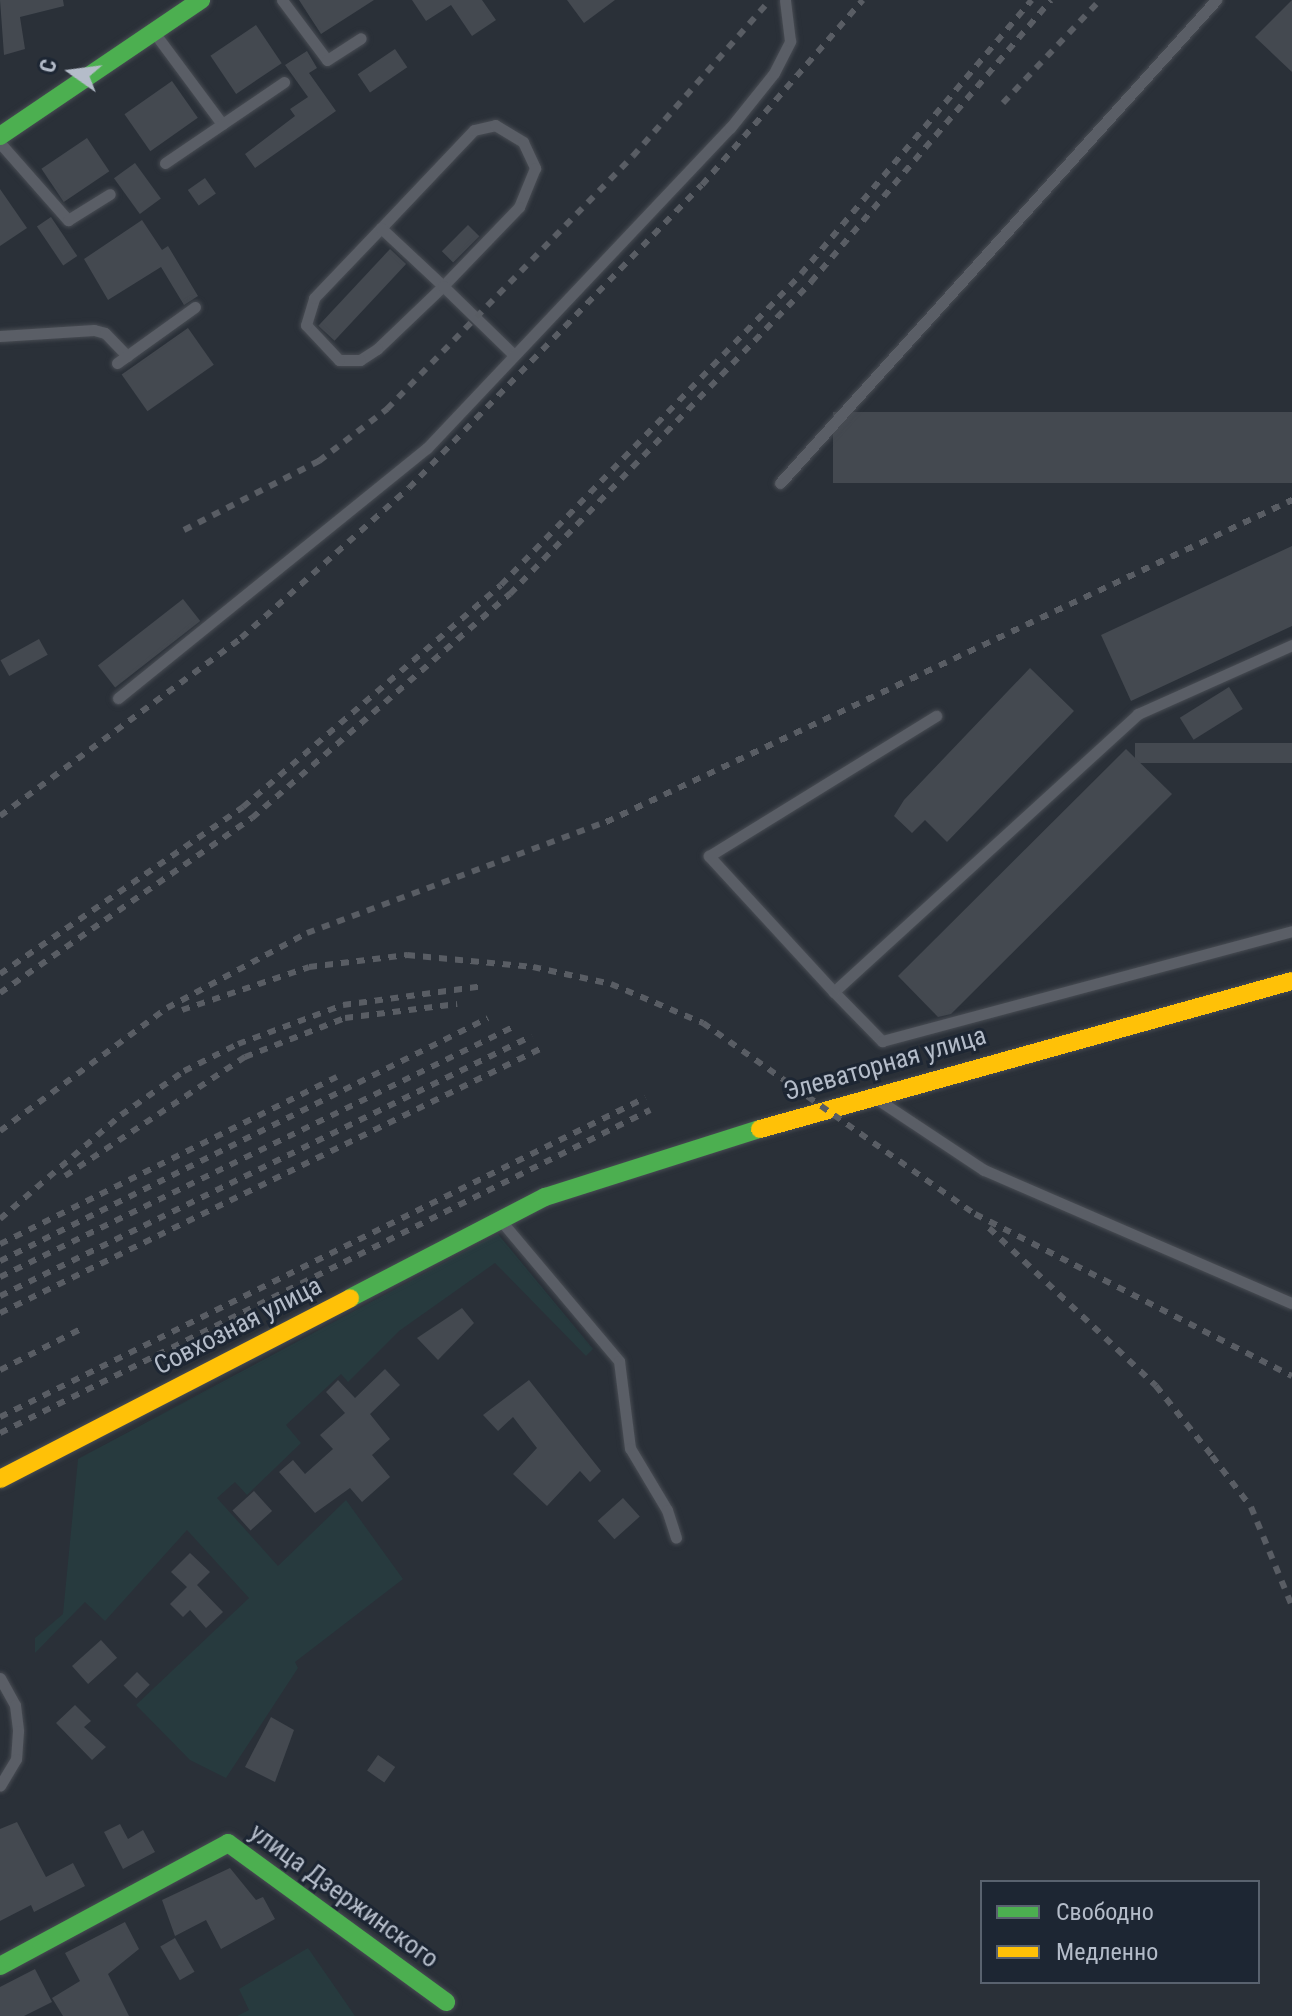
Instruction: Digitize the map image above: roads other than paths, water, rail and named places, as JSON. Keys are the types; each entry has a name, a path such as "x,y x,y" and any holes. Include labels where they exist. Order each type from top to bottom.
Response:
{"street":[{"path":"0,136 201,0"},
{"name":"Элеваторная улица","path":"500,1219 545,1197 869,1094 1292,981"},
{"name":"Совхозная улица","path":"0,1479 500,1219"},
{"name":"улица Дзержинского","path":"0,1966 228,1843 446,2002"}],"lane":[{"path":"282,0 327,60 361,38"},
{"path":"118,698 427,448 730,128 774,73 790,41 785,0"},
{"path":"780,483 1216,0"},
{"path":"154,33 222,124"},
{"path":"165,163 284,82"},
{"path":"495,125 523,142 534,155 528,193 443,286 368,356 349,362 330,355 311,336 307,313 381,228 474,130 495,125"},
{"path":"0,143 68,220 110,194"},
{"path":"381,228 514,355"},
{"path":"0,336 94,330 105,333 122,360 195,307"},
{"path":"834,992 1138,714 1292,645"},
{"path":"936,716 709,856 882,1041 1292,931"},
{"path":"869,1094 984,1170 1292,1303"},
{"path":"500,1219 619,1361 630,1448 667,1510 676,1538"},
{"path":"0,1678 15,1705 18,1731 16,1759 0,1786"}],"railway":[{"path":"184,530 319,461 387,409 633,156 770,0"},
{"path":"0,816 241,638 409,488 702,185 863,0"},
{"path":"0,974 243,807 501,585 801,274 1032,0"},
{"path":"0,993 252,818 510,594 811,282 1051,0"},
{"path":"1003,103 1100,0"},
{"path":"0,1131 167,1008 307,933 606,822 1292,500"},
{"path":"182,1010 309,967 407,955 533,967 611,984 703,1023 975,1214 1292,1376"},
{"path":"0,1219 121,1115 184,1071 238,1044 343,1005 484,986"},
{"path":"65,1176 245,1057 345,1018 457,1004"},
{"path":"0,1261 488,1018"},
{"path":"0,1277 513,1027"},
{"path":"0,1296 532,1036"},
{"path":"0,1313 540,1049"},
{"path":"0,1244 337,1077"},
{"path":"0,1417 645,1098"},
{"path":"0,1433 650,1110"},
{"path":"989,1228 1156,1386 1251,1507 1292,1606"},
{"path":"0,1370 79,1330"}]}
